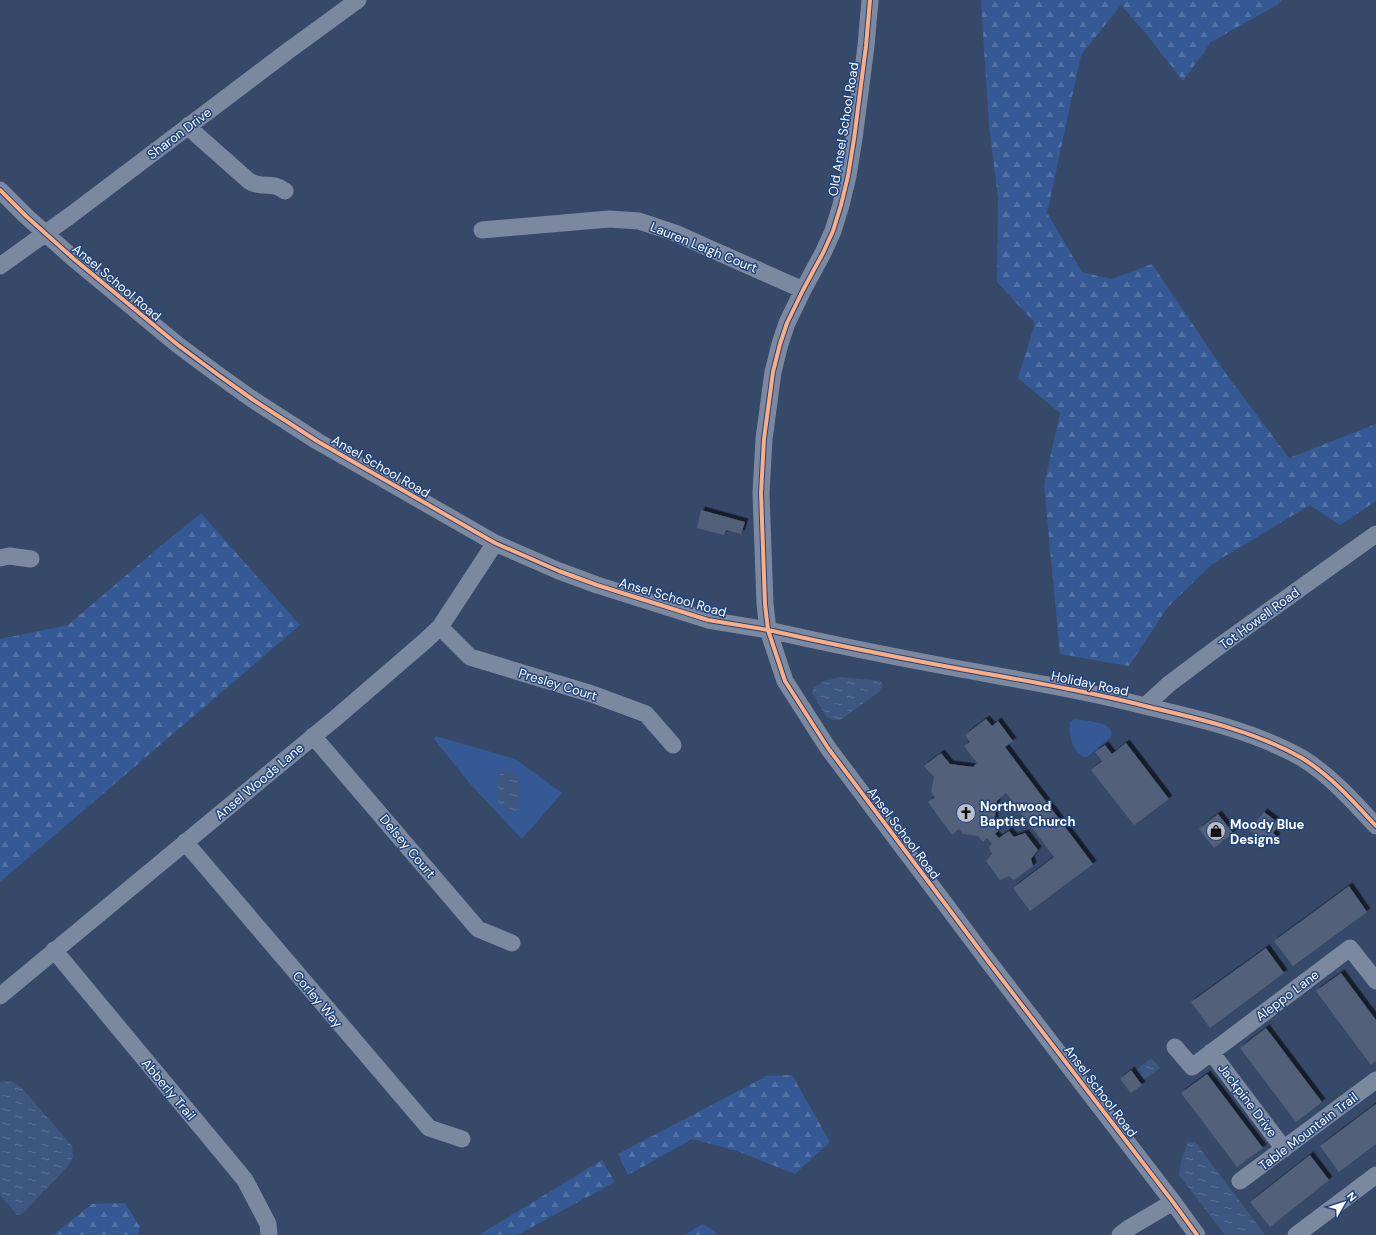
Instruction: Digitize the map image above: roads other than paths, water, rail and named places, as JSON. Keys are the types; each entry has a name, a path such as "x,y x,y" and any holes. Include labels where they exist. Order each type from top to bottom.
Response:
{"street":[{"name":"Sharon Drive","path":"0,266 358,0"},
{"name":"Old Ansel School Road","path":"768,630 765,604 761,493 764,439 775,362 787,323 823,253 833,231 841,205 854,139 866,46 870,0"},
{"path":"190,125 197,135 249,181 259,186 277,186 285,191"},
{"name":"Ansel School Road","path":"0,190 45,233 101,282 178,345 252,399 317,441 495,543 559,571 597,585 708,620 768,630 785,681 828,748 1197,1235"},
{"name":"Lauren Leigh Court","path":"482,230 609,219 639,221 675,233 803,290"},
{"name":"Tot Howell Road","path":"1146,706 1169,684 1217,648 1376,534"},
{"name":"Ansel Woods Lane","path":"0,996 314,736 440,627 495,543"},
{"path":"0,558 9,556 31,560"},
{"name":"Presley Court","path":"440,627 470,657 592,694 646,714 673,745"},
{"name":"Holiday Road","path":"768,630 943,666 1072,689 1146,706 1238,730 1275,744 1298,756 1321,771 1343,790 1376,826"},
{"name":"Delsey Court","path":"314,736 478,929 512,943"},
{"name":"Corley Way","path":"185,842 429,1128 462,1139"},
{"name":"Aleppo Lane","path":"1175,1047 1192,1067 1350,948 1376,981"},
{"name":"Abberly Trail","path":"54,950 245,1180 268,1224 269,1235"},
{"name":"Jackpine Drive","path":"1211,1052 1284,1149"},
{"name":"Table Mountain Trail","path":"1240,1182 1376,1080"},
{"path":"1296,1235 1376,1175"},
{"path":"1120,1235 1173,1202"}],"water":[{"path":"840,677 881,681 883,684 879,692 840,720 832,720 826,716 812,693 814,687 825,681"},
{"path":"505,770 514,772 520,781 518,794 520,805 516,810 510,813 501,806 496,795 498,791 497,779"},
{"path":"1151,1058 1160,1068 1143,1080 1136,1070"},
{"path":"11,1081 21,1087 72,1146 73,1157 68,1166 22,1214 17,1215 0,1195 0,1082"},
{"path":"1188,1142 1195,1142 1264,1235 1225,1235 1179,1175 1181,1161"}],"place":[{"name":"Northwood Baptist Church","path":"966,813"},
{"name":"Moody Blue Designs","path":"1216,831"}]}
